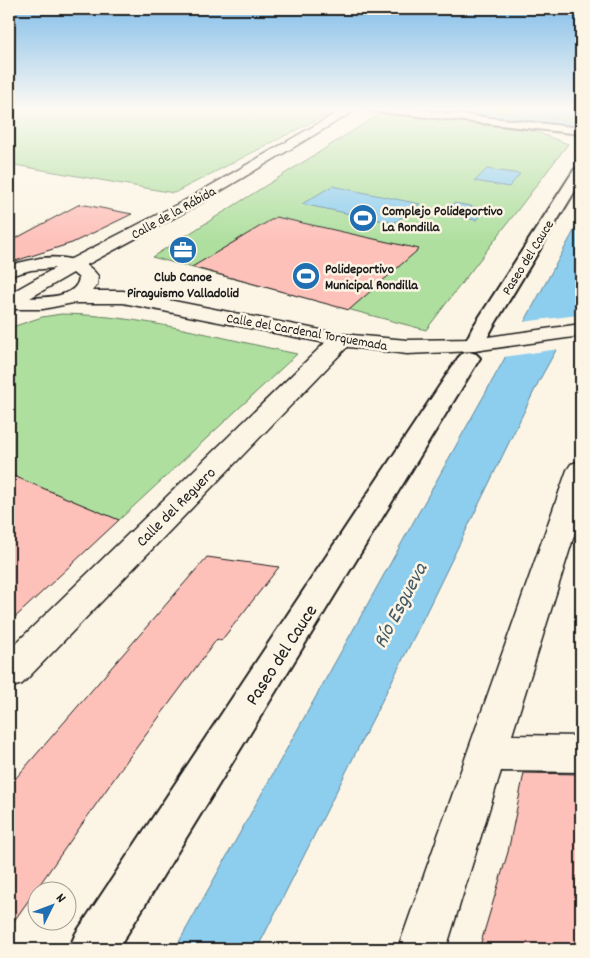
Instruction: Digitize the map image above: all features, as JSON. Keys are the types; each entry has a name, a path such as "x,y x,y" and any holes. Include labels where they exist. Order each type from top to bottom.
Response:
{"street":[{"name":"Calle de la Rábida","path":"9,303 73,265 189,204 277,153"},
{"name":"Paseo del Cauce","path":"92,949 472,351 483,327 581,170"},
{"path":"11,270 43,263 73,265"},
{"name":"Calle del Cardenal Torquemada","path":"71,297 86,287 90,280 90,276 81,268 73,265"},
{"name":"Calle del Cardenal Torquemada","path":"90,280 123,297"},
{"name":"Calle del Cardenal Torquemada","path":"9,303 26,305 47,304 71,297 123,297 341,340 472,351 581,330"},
{"name":"Calle del Reguero","path":"9,673 341,340"},
{"path":"422,949 580,474"},
{"path":"488,753 581,754"}],"green space":[{"path":"9,153 252,153 174,193 9,164"},
{"name":"Complejo Polideportivo La Rondilla","path":"318,153 561,153 426,330 152,257"},
{"path":"61,314 121,318 151,323 297,354 119,520 9,474 9,328 42,317"}],"water":[{"path":"487,169 520,174 509,187 475,181"},
{"path":"332,186 420,204 394,223 302,204"},
{"path":"454,203 486,209 476,220 444,214"},
{"name":"Río Esgueva","path":"581,218 581,305 540,379 416,633 257,949 175,949 501,365"}],"pier":[{"path":"578,315 559,349 503,357 522,322"}],"building":[{"path":"80,204 132,214 72,243 9,263 9,242"},
{"name":"Polideportivo Municipal Rondilla","path":"276,217 419,249 349,310 192,267"},
{"path":"9,474 119,520 9,623"},
{"path":"207,557 279,567 221,641 217,639 128,759 43,880 28,880 28,901 9,928 9,786"},
{"path":"524,773 581,774 581,949 479,949 508,852"}],"place":[{"name":"Complejo Polideportivo La Rondilla","path":"363,218"},
{"name":"Club Canoe Piraguismo Valladolid","path":"183,250"},
{"name":"Polideportivo Municipal Rondilla","path":"306,276"}]}
